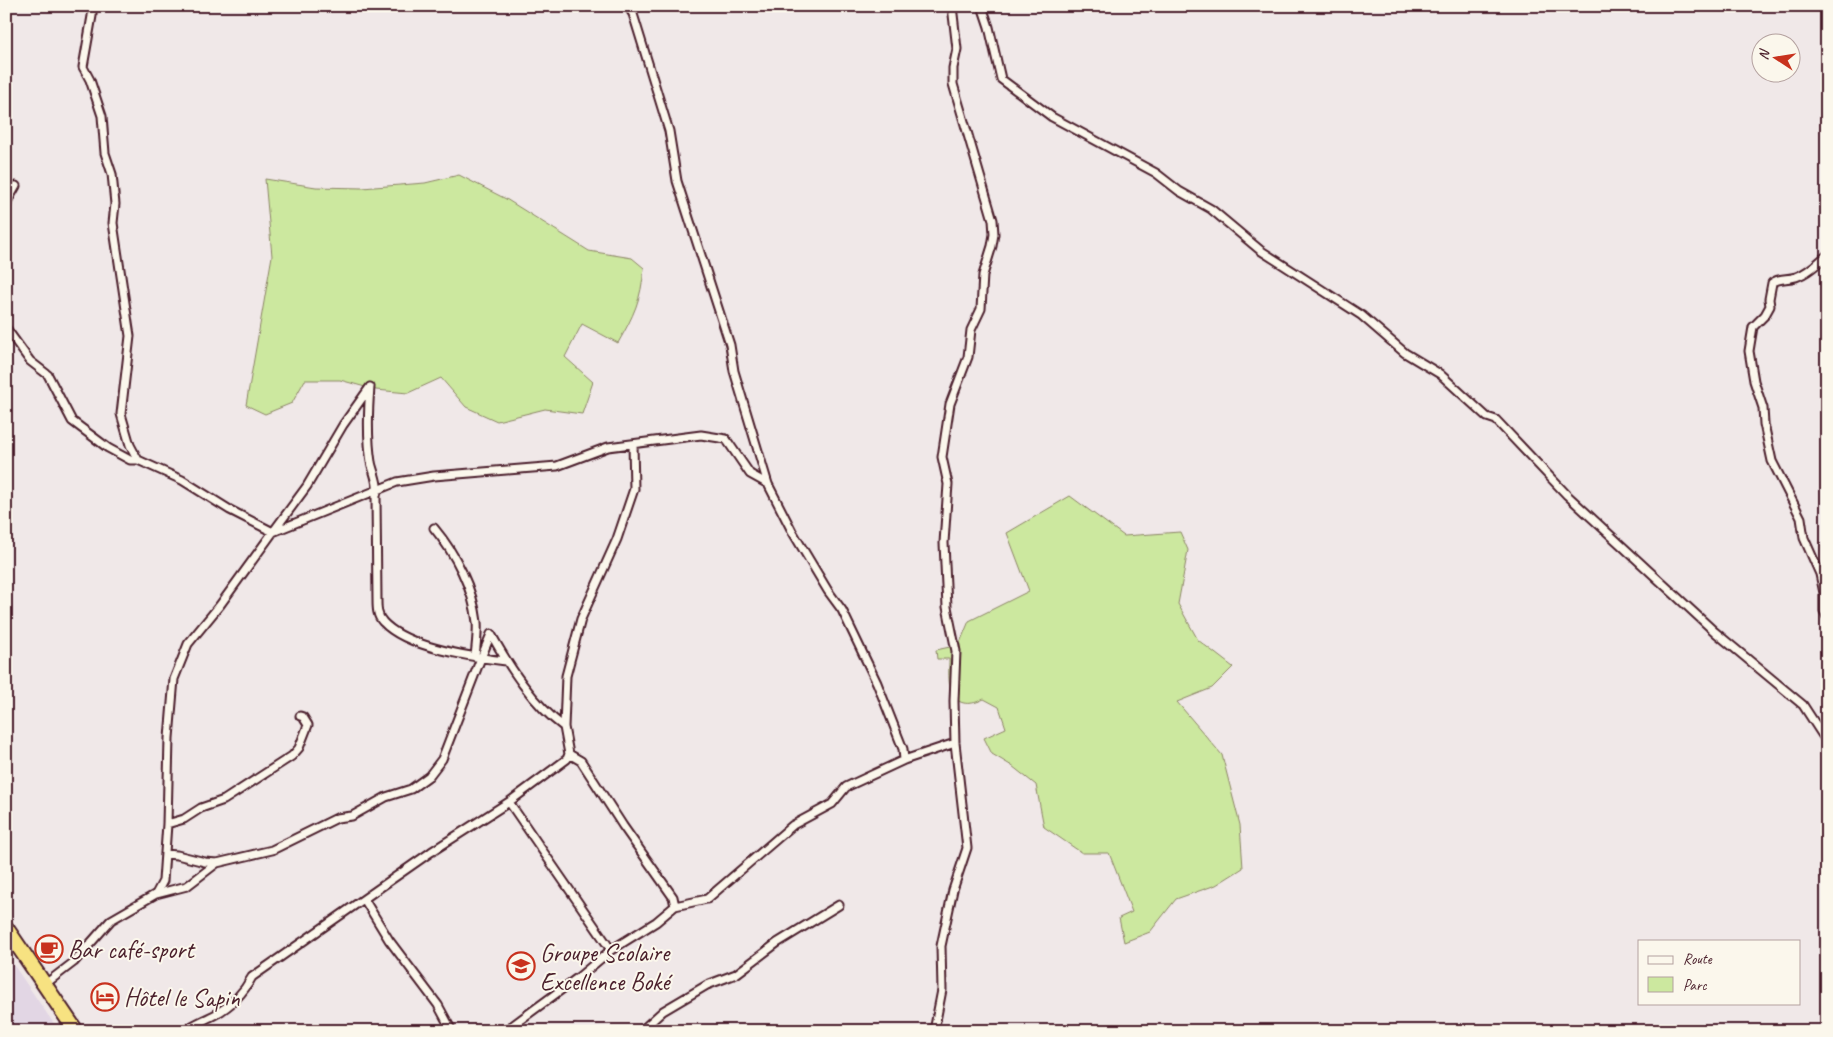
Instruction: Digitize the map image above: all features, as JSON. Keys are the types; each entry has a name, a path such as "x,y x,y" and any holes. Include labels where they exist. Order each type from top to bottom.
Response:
{"highway":[{"path":"6,928 76,1031"}],"street":[{"path":"92,6 92,16 82,67 90,80 102,116 105,153 112,174 115,204 113,223 130,336 121,414 130,445 138,460"},
{"path":"628,6 633,14 670,131 677,181 730,345 734,371 768,484 796,538 828,591 842,610 877,683 903,749 904,760"},
{"path":"934,1031 942,990 941,946 953,890 967,848 955,743 956,651 947,607 944,542 948,484 942,457 950,404 968,357 971,330 981,309 983,275 994,234 993,220 953,84 953,68 957,48 952,6"},
{"path":"982,6 989,26 1001,79 1052,117 1156,173 1179,191 1211,209 1260,250 1360,315 1405,353 1440,374 1487,417 1496,420 1567,495 1708,625 1803,705 1827,742"},
{"path":"6,209 8,200 16,186"},
{"path":"1827,255 1810,270 1796,277 1776,280 1772,283 1769,299 1770,306 1765,315 1753,328 1749,351 1754,381 1764,408 1764,424 1772,461 1801,518 1804,538 1820,574 1824,593 1824,611 1827,617"},
{"path":"6,328 30,360 48,375 72,421 108,448 130,460 138,460 182,480 230,510 273,532 397,482 434,476 557,466 608,447 701,435 726,439 750,474 768,484"},
{"path":"156,894 163,882 167,824 169,738 174,680 188,644 220,605 307,486 343,424 370,387 368,425 371,460 378,490 376,496 377,600 378,612 382,621 400,635 432,647 506,661"},
{"path":"184,1031 193,1024 217,1014 243,992 252,977 431,852 509,802 567,759 569,754 564,727 566,676 581,619 617,539 634,490 633,444"},
{"path":"434,528 445,541 465,580 473,602 477,623 478,657"},
{"path":"165,854 217,863 272,850 337,818 352,816 381,800 411,789 429,776 442,759 451,739 478,657 491,634 506,661 549,716 564,727"},
{"path":"167,824 184,819 201,808 224,800 292,756 300,748 308,725 303,717 300,716"},
{"path":"505,1031 580,976 611,950 656,922 675,906 708,899 793,825 832,804 846,787 904,760 955,743"},
{"path":"569,754 581,761 673,897 675,906"},
{"path":"509,802 611,950"},
{"path":"44,985 74,962 111,920 156,894 187,886 217,863"},
{"path":"364,900 388,940 438,1005 452,1031"},
{"path":"641,1031 664,1011 707,985 736,974 777,943 839,905"}],"shaded area":[{"path":"6,954 59,1031 6,1031"},
{"path":"206,1017 215,1031 186,1031"}],"green space":[{"path":"459,175 506,199 589,251 632,258 644,268 636,307 618,343 582,324 565,357 593,382 582,414 545,409 497,421 466,407 441,378 408,393 376,390 340,380 305,380 292,403 265,414 246,405 272,256 265,179 316,187 362,188 425,183"},
{"path":"1070,496 1124,536 1180,532 1188,550 1178,604 1198,640 1233,667 1212,688 1177,702 1222,755 1240,825 1243,868 1216,885 1176,899 1150,932 1124,942 1119,918 1132,912 1109,853 1082,853 1044,827 1036,785 1012,766 992,754 984,738 1006,728 999,707 984,699 975,703 965,703 957,700 950,688 949,659 937,659 936,650 959,645 969,621 1029,591 1007,533"}],"waterway":[{"path":"1671,6 1679,8 1699,6"}],"place":[{"name":"Bar café-sport","path":"49,949"},
{"name":"Groupe Scolaire Excellence Boké","path":"521,966"},
{"name":"Hôtel le Sapin","path":"105,997"}]}
